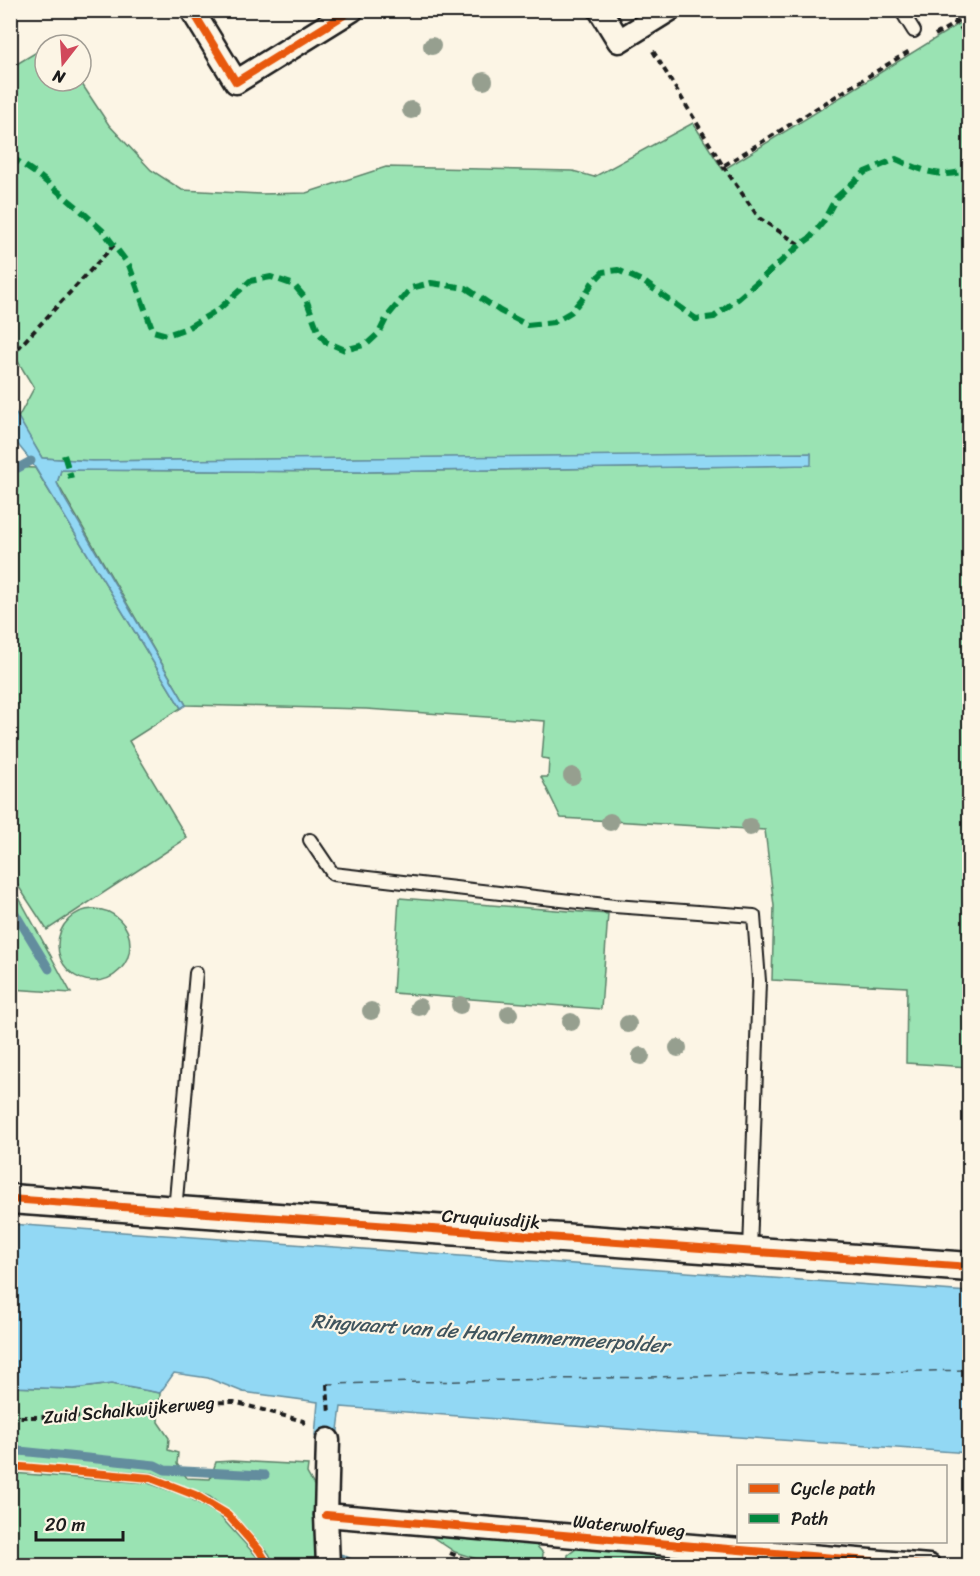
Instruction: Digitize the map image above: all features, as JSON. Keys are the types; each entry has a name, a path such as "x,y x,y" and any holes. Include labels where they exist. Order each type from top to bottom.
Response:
{"street":[{"path":"192,10 236,82 352,10"},
{"path":"600,10 619,41 669,10"},
{"name":"Cruquiusdijk","path":"10,1199 969,1267"},
{"path":"328,1440 326,1515 328,1566"},
{"name":"Waterwolfweg","path":"326,1515 929,1566"}],"lane":[{"path":"901,10 914,31"},
{"path":"309,840 333,874 614,906 754,916 759,981 750,1252"},
{"path":"175,1212 196,973"}],"path":[{"path":"951,10 969,42"},
{"path":"930,38 957,22"},
{"path":"639,29 723,166 759,218 800,245"},
{"path":"723,166 911,50"},
{"path":"10,357 114,245"},
{"path":"327,1384 329,1404"}],"green space":[{"path":"955,11 969,11 969,1067 906,1063 907,987 772,980 774,906 765,830 561,818 541,777 548,777 549,759 542,758 545,721 366,709 186,705 57,483 61,470 364,472 810,465 811,454 92,461 42,458 18,418 34,388 11,350 10,68 33,54 33,93 88,93 109,125 151,170 182,190 260,194 306,193 386,167 573,171 594,177 693,123 723,170 962,22"},
{"path":"11,467 35,468 181,708 129,741 187,838 47,930 11,875"},
{"path":"11,883 71,993 11,989"},
{"path":"399,898 608,914 601,1009 393,993"},
{"path":"101,909 120,919 128,931 130,945 128,959 120,971 108,979 87,981 68,971 60,959 58,938 68,919 80,911"},
{"path":"111,1384 160,1393 158,1422 169,1438 168,1450 178,1453 177,1464 187,1478 210,1479 216,1462 308,1465 307,1473 316,1489 316,1565 275,1565 269,1554 236,1517 222,1506 210,1497 153,1473 11,1463 10,1387 74,1389"},
{"path":"11,1473 148,1483 188,1497 219,1515 259,1559 260,1565 11,1565"},
{"path":"431,1536 535,1544 543,1553 542,1565 495,1565 455,1552"},
{"path":"580,1546 741,1559 744,1565 567,1566 568,1555"}],"water":[{"path":"11,405 42,458 92,461 811,453 811,465 364,472 61,470 57,483 63,496 186,705 181,708 31,461 11,436"},
{"name":"Ringvaart van de Haarlemmermeerpolder","path":"10,1224 969,1292 969,1453 341,1407 337,1438 315,1436 318,1402 243,1392 208,1378 174,1373 160,1393 111,1384 74,1389 11,1387"}],"waterway":[{"path":"10,468 18,468 31,461"},
{"path":"10,905 49,969"},
{"path":"10,1450 155,1465 165,1470 265,1475"},
{"path":"341,1566 341,1558 357,1566"}],"ferry route":[{"path":"327,1384 970,1370"}],"marked path":[{"path":"10,156 38,175 103,231 129,265 153,331 167,335 187,328 218,310 250,281 271,277 294,285 306,299 318,331 326,342 345,350 367,344 379,333 387,317 411,288 431,283 466,288 500,311 527,325 554,322 571,312 603,272 618,270 644,282 696,319 714,317 810,238 823,222 836,198 865,172 896,159 921,170 939,174 966,170 970,162"},
{"path":"64,455 71,478"}],"cycle path":[{"path":"192,10 236,82 352,10"},
{"path":"10,1199 970,1267"},
{"path":"10,1466 151,1478 195,1495 228,1515 259,1550 269,1566"},
{"path":"326,1515 929,1566"}]}
